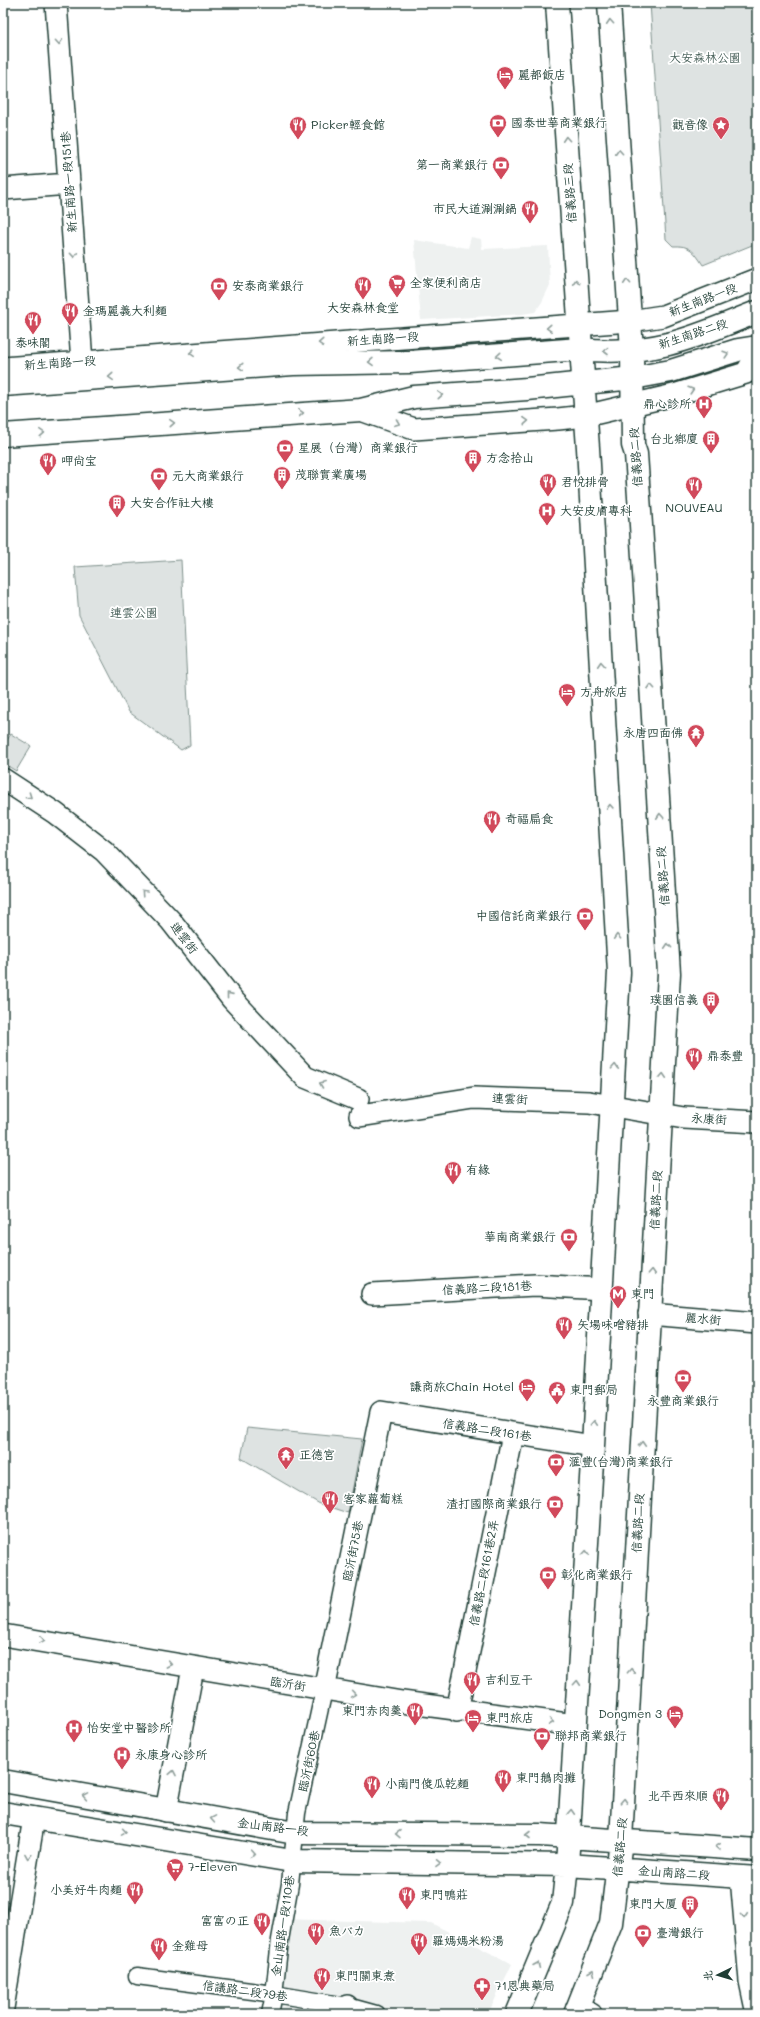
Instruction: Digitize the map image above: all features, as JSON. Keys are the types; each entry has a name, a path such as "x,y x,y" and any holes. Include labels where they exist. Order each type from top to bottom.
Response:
{"main road":[{"name":"信義路三段","path":"557,3 583,384"},
{"path":"609,3 633,378"},
{"name":"新生南路二段","path":"580,349 605,352 667,345 757,312"},
{"path":"3,436 361,410 414,397 583,384 633,378 671,371 738,350 757,347"},
{"name":"新生南路一段","path":"3,385 293,364 410,362 580,349"},
{"name":"信義路二段","path":"581,2012 611,1923 621,1840 669,973 636,454 633,445 633,378"},
{"path":"517,2014 563,1903 567,1865 593,1446 619,972 583,384"},
{"name":"金山南路一段","path":"3,1781 295,1833 540,1835 621,1840"},
{"path":"3,1812 292,1861 567,1865"},
{"path":"621,1840 757,1850"},
{"name":"金山南路二段","path":"567,1865 591,1868 749,1878"}],"street":[{"name":"新生南路一段151巷","path":"56,3 82,362"},
{"path":"3,189 69,184"},
{"name":"新生南路一段","path":"3,368 630,321 663,316 757,279"},
{"path":"361,410 414,430 585,416 674,395 746,373 757,355"},
{"name":"連雲街","path":"3,779 55,813 110,856 171,921 232,999 305,1077 359,1108 474,1098 589,1102 661,1115"},
{"name":"永康街","path":"661,1115 757,1122"},
{"name":"信義路二段181巷","path":"372,1294 535,1285 602,1289"},
{"name":"麗水街","path":"649,1314 757,1323"},
{"name":"信義路二段161巷","path":"381,1412 593,1446"},
{"name":"臨沂街75巷","path":"324,1690 381,1412"},
{"name":"信義路二段161巷2弄","path":"457,1711 513,1434"},
{"name":"臨沂街","path":"3,1634 324,1690 457,1711 575,1725"},
{"path":"166,1811 193,1668"},
{"name":"臨沂街60巷","path":"292,1861 295,1833 324,1690"},
{"path":"3,2008 34,1818"},
{"name":"金山南路一段110巷","path":"270,2014 292,1861"},
{"path":"749,1878 750,1981 757,2014"},
{"name":"信議路二段79巷","path":"137,1976 274,1994 346,2010 376,2014"}],"shaded area":[{"path":"471,237 481,239 482,249 548,246 550,285 542,302 535,312 421,320 414,240 468,248"},
{"path":"279,1919 431,1923 512,1964 488,2014 261,2014"}],"green space":[{"name":"大安森林公園","path":"650,3 757,3 757,243 703,265 691,250 684,247 673,246 666,239"},
{"name":"連雲公園","path":"181,560 190,745 181,750 129,712 79,615 75,567"},
{"path":"11,734 31,746 16,771 3,763 3,746"},
{"path":"247,1428 362,1439 348,1513 320,1504 241,1458"}],"place":[{"name":"麗都飯店","path":"505,90"},
{"name":"國泰世華商業銀行","path":"498,138"},
{"name":"Picker輕食館","path":"298,140"},
{"name":"觀音像","path":"721,140"},
{"name":"第一商業銀行","path":"501,180"},
{"name":"市民大道涮涮鍋","path":"530,224"},
{"name":"全家便利商店","path":"397,298"},
{"name":"大安森林食堂","path":"363,300"},
{"name":"安泰商業銀行","path":"219,301"},
{"name":"金瑪麗義大利麵","path":"70,326"},
{"name":"泰味閣","path":"33,335"},
{"name":"鼎心診所","path":"704,419"},
{"name":"台北鄉廈","path":"711,454"},
{"name":"星展（台灣）商業銀行","path":"285,463"},
{"name":"方念拾山","path":"473,473"},
{"name":"呷尚宝","path":"48,476"},
{"name":"茂聯實業廣場","path":"282,490"},
{"name":"元大商業銀行","path":"159,491"},
{"name":"君悅排骨","path":"548,497"},
{"name":"NOUVEAU","path":"694,500"},
{"name":"大安合作社大樓","path":"117,518"},
{"name":"大安皮膚專科","path":"547,526"},
{"name":"方舟旅店","path":"567,707"},
{"name":"永唐四面佛","path":"696,748"},
{"name":"奇福扁食","path":"492,834"},
{"name":"中國信託商業銀行","path":"585,931"},
{"name":"璞園信義","path":"711,1015"},
{"name":"鼎泰豐","path":"694,1071"},
{"name":"有緣","path":"453,1185"},
{"name":"華南商業銀行","path":"569,1252"},
{"name":"東門","path":"618,1309"},
{"name":"矢場味噌豬排","path":"564,1340"},
{"name":"永豐商業銀行","path":"683,1393"},
{"name":"謙商旅Chain Hotel","path":"527,1402"},
{"name":"東門郵局","path":"557,1405"},
{"name":"正德宮","path":"286,1470"},
{"name":"滙豐(台灣)商業銀行","path":"556,1477"},
{"name":"客家蘿蔔糕","path":"330,1514"},
{"name":"渣打國際商業銀行","path":"555,1519"},
{"name":"彰化商業銀行","path":"548,1590"},
{"name":"吉利豆干","path":"472,1695"},
{"name":"東門赤肉羹","path":"415,1726"},
{"name":"Dongmen 3","path":"675,1729"},
{"name":"東門旅店","path":"473,1733"},
{"name":"怡安堂中醫診所","path":"74,1743"},
{"name":"聯邦商業銀行","path":"542,1751"},
{"name":"永康身心診所","path":"122,1770"},
{"name":"東門鵝肉攤","path":"503,1793"},
{"name":"小南門傻瓜乾麵","path":"372,1799"},
{"name":"北平西來順","path":"721,1811"},
{"name":"7-Eleven","path":"175,1882"},
{"name":"小美好牛肉麵","path":"135,1905"},
{"name":"東門鴨莊","path":"407,1910"},
{"name":"東門大厦","path":"690,1919"},
{"name":"富富の正","path":"262,1936"},
{"name":"魚バカ","path":"316,1946"},
{"name":"臺灣銀行","path":"643,1948"},
{"name":"羅媽媽米粉湯","path":"419,1956"},
{"name":"金雞母","path":"159,1961"},
{"name":"東門關東煮","path":"322,1991"},
{"name":"71恩典藥局","path":"482,2001"}]}
